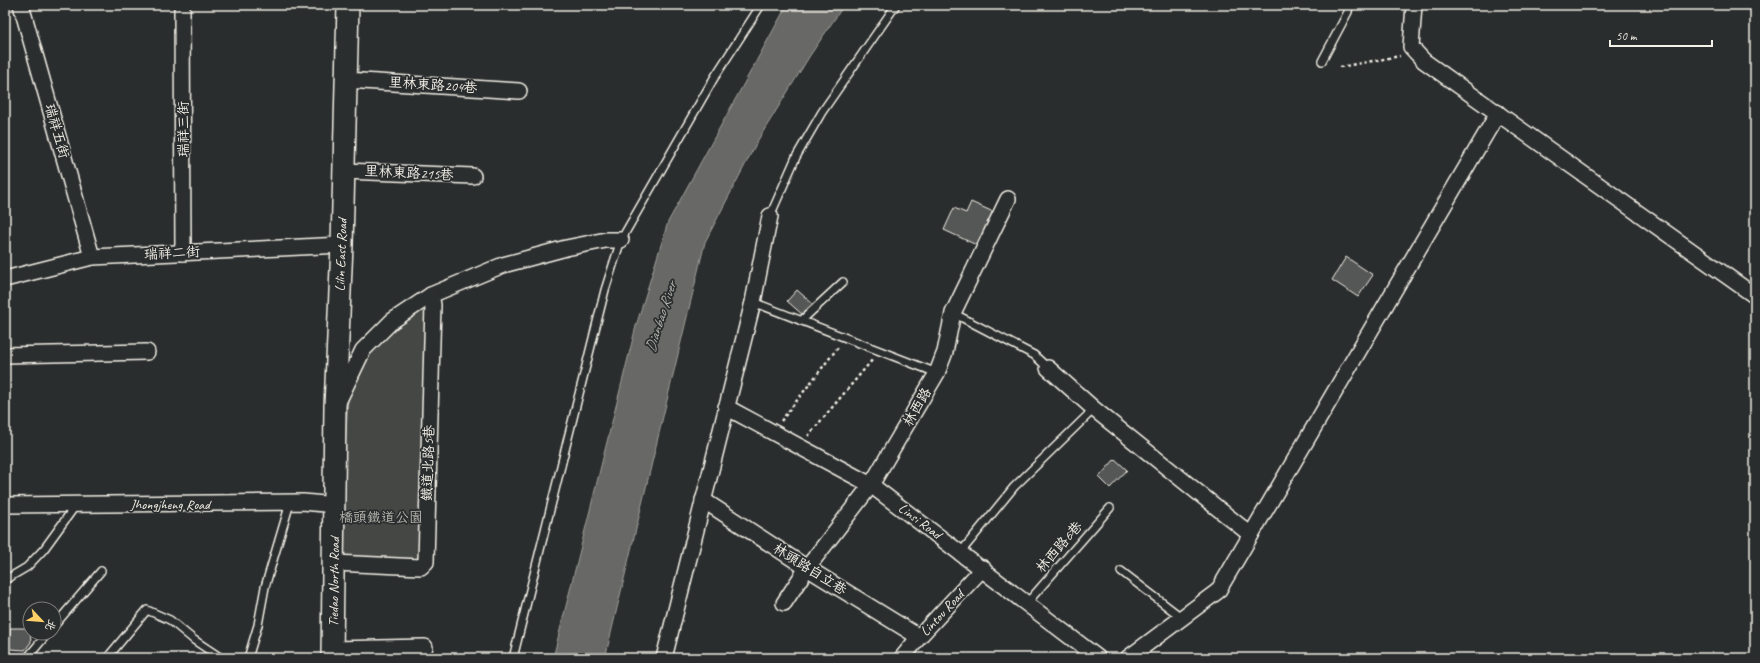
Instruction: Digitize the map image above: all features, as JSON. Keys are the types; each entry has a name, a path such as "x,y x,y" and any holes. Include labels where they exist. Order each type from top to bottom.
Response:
{"street":[{"name":"瑞祥五街","path":"21,5 92,257"},
{"name":"瑞祥三街","path":"182,5 183,252"},
{"name":"Lilin East Road","path":"335,505 335,407 342,245 348,5"},
{"path":"1414,5 1411,47 1424,61 1755,296"},
{"name":"里林東路204巷","path":"346,80 519,91"},
{"path":"1128,658 1181,617 1218,591 1498,113"},
{"name":"里林東路215巷","path":"344,170 474,176"},
{"path":"937,373 945,352 953,313 1008,199"},
{"path":"664,658 753,302 770,216"},
{"path":"335,407 363,350 392,321 431,295 510,263 566,248 606,240 621,240"},
{"name":"瑞祥二街","path":"5,279 92,257 342,245"},
{"name":"鐵道北路5巷","path":"334,563 422,567 426,562 433,305 431,295"},
{"path":"5,355 147,352"},
{"path":"1048,368 1094,409 1251,536"},
{"name":"林西路","path":"784,603 807,568 871,485 937,373"},
{"name":"Linsi Road","path":"726,407 871,485 983,568 1098,658"},
{"name":"林頭路自立巷","path":"703,500 807,568 919,637"},
{"name":"Jhongjheng Road","path":"5,509 76,504 290,503 335,505"},
{"name":"Tiedao North Road","path":"332,653 335,505"},
{"name":"Lintou Road","path":"902,658 919,637 983,568"},
{"path":"332,653 425,648"}],"lane":[{"path":"513,658 605,290 621,240 714,78 761,5"},
{"path":"770,216 796,157 822,112 896,5"},
{"path":"1322,61 1348,12 1349,5"},
{"path":"802,321 843,282"},
{"name":"林西路","path":"753,302 937,373"},
{"path":"953,313 1034,355 1048,368"},
{"path":"961,552 1014,487 1094,409"},
{"path":"248,658 258,625 265,587 290,503"},
{"path":"5,580 27,567 44,550 76,504"},
{"name":"林西路6巷","path":"1027,603 1110,508"},
{"path":"1121,570 1181,617"},
{"path":"62,617 101,571"},
{"path":"107,658 148,610 170,620 194,640 221,658"},
{"path":"27,658 41,641"}],"path":[{"path":"1340,67 1416,52"},
{"path":"772,432 845,338"},
{"path":"799,446 880,351"}],"green space":[{"name":"橋頭鐵道公園","path":"427,306 420,559 339,557 348,399 369,352 392,330"}],"water":[{"name":"Dianbao River","path":"787,5 844,5 809,57 758,140 705,242 605,658 553,658 636,326 668,222"}],"building":[{"path":"971,202 998,214 983,248 944,230 954,208 966,213"},
{"path":"1346,257 1373,275 1358,297 1332,280"},
{"path":"797,290 814,305 804,316 787,301"},
{"path":"1115,459 1127,470 1110,488 1099,477"},
{"path":"10,628 22,628 22,641 31,642 25,650 10,649"}]}
